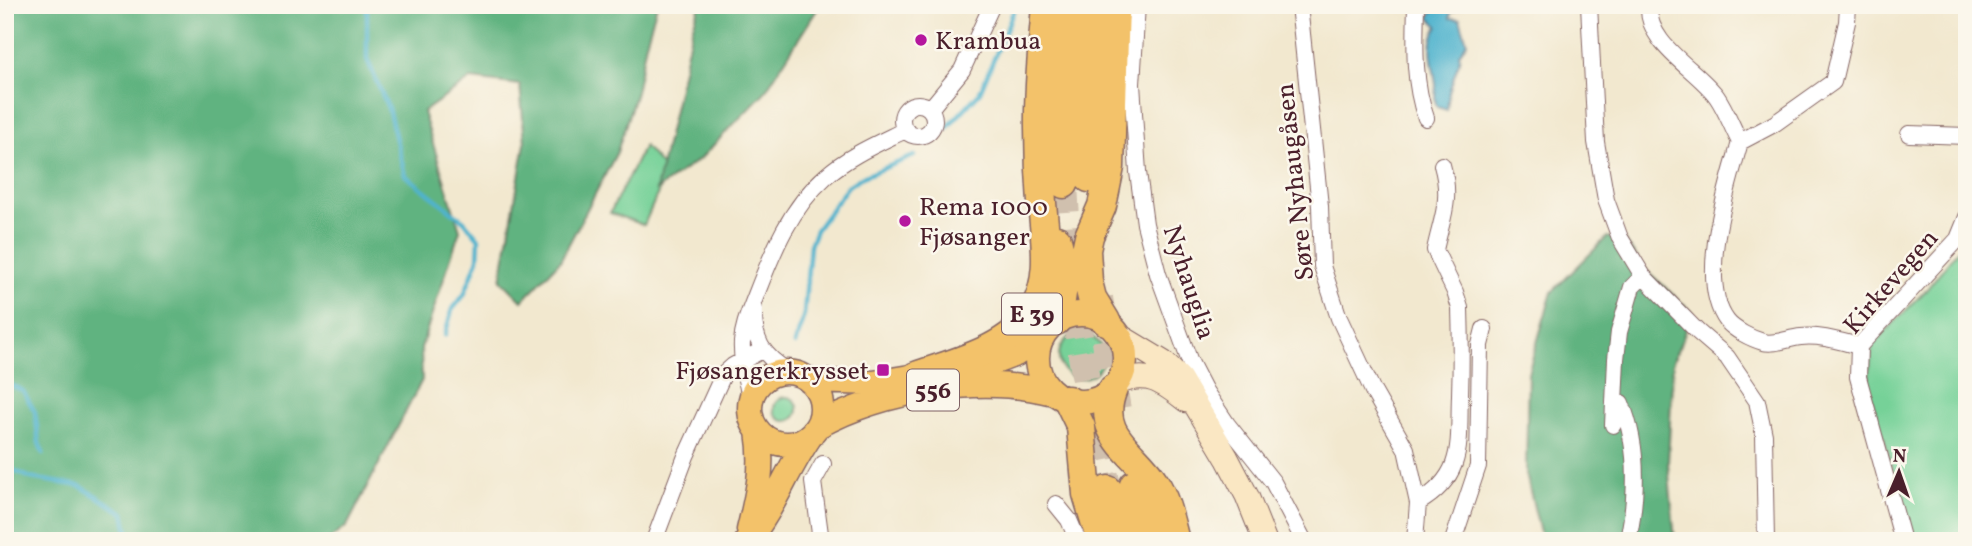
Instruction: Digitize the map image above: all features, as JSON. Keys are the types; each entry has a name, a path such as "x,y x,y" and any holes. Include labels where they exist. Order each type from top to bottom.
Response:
{"highway":[{"name":"E 39","path":"1046,5 1040,84 1065,182"},
{"name":"E 39","path":"1049,329 1065,290 1062,260 1065,182 1063,60 1067,5"},
{"name":"E 39","path":"916,376 982,352 1006,339 1032,313 1041,295 1065,182 1089,106 1093,5"},
{"name":"E 39","path":"1113,329 1092,298 1086,274 1086,250 1102,206 1110,167 1115,5"},
{"name":"E 39","path":"1115,386 1109,410 1114,434 1157,486 1175,541"},
{"name":"E 39","path":"1060,397 1081,427 1087,494 1101,541"},
{"path":"1123,541 1121,487 1150,541"}],"main road":[{"name":"E 39","path":"1060,397 1046,385 1037,367 1038,347 1049,329 1066,316 1086,314 1113,329 1125,356 1125,366 1115,386"},
{"name":"556","path":"751,400 765,379 781,372 800,377 873,383 957,373 1016,354 1049,329"},
{"path":"1113,329 1170,368 1189,391 1195,406 1232,467 1265,541"},
{"path":"1060,397 1092,401 1133,376 1146,377 1173,390 1195,406"},
{"path":"746,541 767,513 822,414 818,391 800,377"},
{"name":"556","path":"758,431 777,443 801,442 843,412 872,402 946,388 1010,384 1060,397"},
{"path":"746,541 761,483 762,457 758,431 753,422 751,400"}],"street":[{"path":"751,400 743,360 744,326 782,233 812,189 828,174 857,155 905,130 902,117 908,107 920,104 930,109 940,100 961,70 992,5"},
{"name":"Nyhauglia","path":"1138,5 1132,84 1138,172 1145,224 1158,274 1190,362 1205,391 1227,424 1273,482 1304,541"},
{"name":"Søre Nyhaugåsen","path":"1299,5 1320,206 1322,266 1339,317 1373,391 1406,449 1418,503 1415,541"},
{"path":"1416,5 1418,96 1426,118"},
{"path":"1588,5 1599,167 1606,200 1620,238 1643,276 1698,332 1727,357 1757,401 1764,435 1766,541"},
{"path":"1649,5 1648,15 1659,38 1717,96 1740,142 1723,202 1714,251 1718,301 1724,318 1733,328 1764,343 1814,336 1859,346"},
{"path":"1740,142 1774,124 1833,82 1847,22 1847,5"},
{"path":"1909,134 1967,136"},
{"path":"1418,503 1448,476 1460,443 1460,308 1435,250 1448,198 1442,165"},
{"name":"Kirkevegen","path":"1903,541 1858,377 1859,346 1958,239 1967,217"},
{"path":"1613,425 1619,332 1632,287 1643,276"},
{"path":"754,299 754,326 762,350 771,360 800,377"},
{"path":"1453,541 1478,466 1480,345 1484,329"},
{"path":"654,541 686,456 720,380 727,370 762,350"},
{"path":"1614,403 1621,403 1631,426 1635,482 1628,541"},
{"path":"821,541 813,482 823,464"},
{"path":"1056,504 1069,520 1078,541"}],"green space":[{"path":"5,5 657,5 636,92 617,152 560,261 522,301 501,280 525,143 520,85 471,79 423,112 460,230 421,348 422,380 347,526 327,541 5,541"},
{"path":"700,5 820,5 764,93 701,158 656,190 692,29"},
{"path":"644,146 667,172 644,225 610,213"},
{"path":"1967,229 1967,541 1910,541 1884,438 1868,388 1872,345 1926,290 1962,244"},
{"path":"1607,237 1624,240 1647,271 1693,313 1673,361 1668,463 1675,541 1542,541 1526,474 1528,373 1552,292"},
{"path":"1081,334 1096,341 1103,356 1096,371 1081,378 1066,371 1059,356 1066,341"},
{"path":"786,397 794,401 798,409 794,417 786,421 778,417 774,409 778,401"}],"water":[{"path":"1437,5 1459,5 1460,8 1451,12 1450,18 1460,19 1467,42 1459,54 1447,110 1437,107 1435,101 1436,85 1431,48 1438,26 1429,17"}],"waterway":[{"path":"367,5 367,59 388,108 405,175 464,221 479,239 478,259 464,295 452,310 445,335"},
{"path":"948,127 980,92 1016,5"},
{"path":"795,344 804,314 810,245 816,230 848,186 860,178 914,156"},
{"path":"5,376 9,384 23,391 35,412 43,453"},
{"path":"6,467 31,478 80,486 124,513 130,541"}],"tunnel":[{"path":"1064,184 1079,338 1108,490"},
{"path":"1099,298 1117,410"}],"place":[{"name":"Krambua","path":"921,40"},
{"name":"Rema 1000 Fjøsanger","path":"905,221"},
{"name":"Fjøsangerkrysset","path":"883,370"}]}
